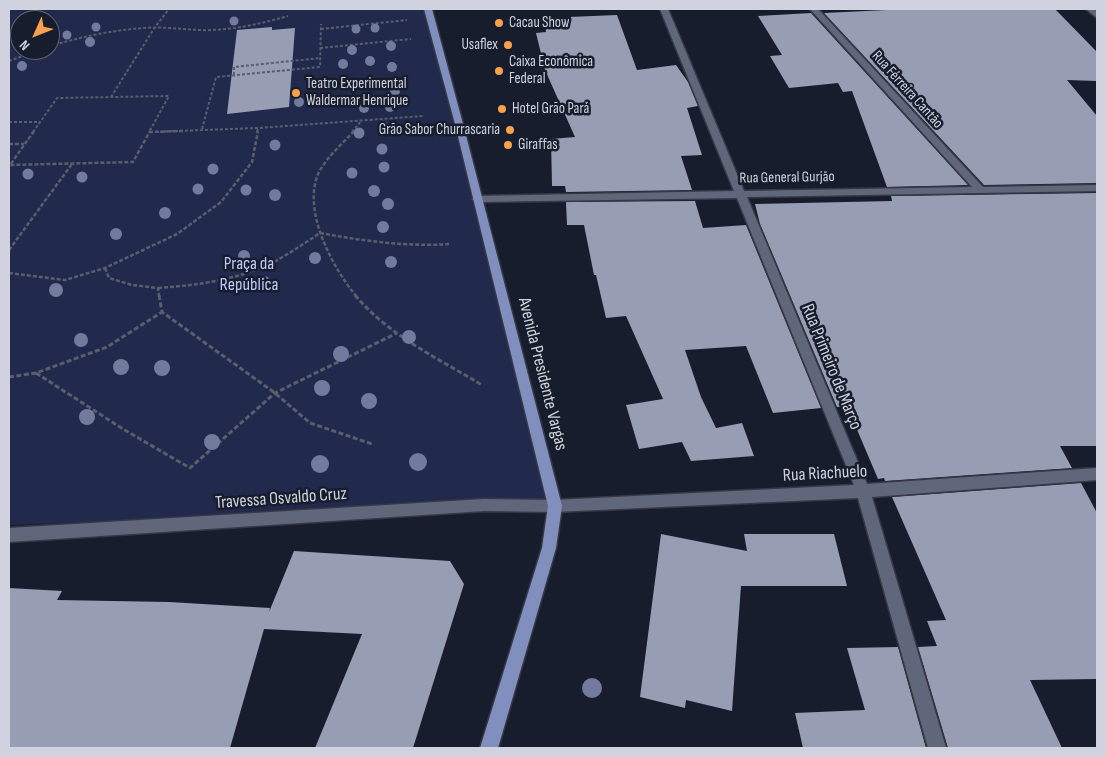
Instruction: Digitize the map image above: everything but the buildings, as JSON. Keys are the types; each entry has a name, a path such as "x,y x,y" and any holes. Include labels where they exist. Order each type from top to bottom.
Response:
{"main road":[{"name":"Avenida Presidente Vargas","path":"428,9 459,124 555,506 550,548 489,748"}],"street":[{"name":"Rua Primeiro de Março","path":"664,9 863,491 937,748"},
{"name":"Rua Férreira Cantão","path":"814,9 980,190"},
{"path":"1090,9 1097,16"},
{"name":"Rua General Gurjão","path":"477,199 1097,188"},
{"name":"Rua Riachuelo","path":"555,506 863,491 1097,474"},
{"name":"Travessa Osvaldo Cruz","path":"9,535 484,505 555,506"}],"path":[{"path":"110,97 155,27 169,9"},
{"path":"60,43 96,34 155,27 202,30 254,25 288,16"},
{"path":"321,29 407,20"},
{"path":"202,129 216,77 320,67 321,24"},
{"path":"320,48 411,39"},
{"path":"234,75 234,67 320,58"},
{"path":"169,96 133,162 10,165 57,98 110,97 169,96"},
{"path":"148,132 258,128 423,116"},
{"path":"362,120 319,173 315,206 320,234 329,257 352,293 397,333 482,385"},
{"path":"9,122 41,122"},
{"path":"9,273 65,280 105,268 177,234 221,202 252,162 258,128"},
{"path":"9,144 24,144"},
{"path":"9,250 72,163"},
{"path":"105,268 108,278 132,285 158,288 192,286 226,279 267,266 320,234 381,244 421,247 452,244"},
{"path":"158,288 162,312 275,393 310,423 372,444"},
{"path":"9,377 36,372 107,347 162,312"},
{"path":"36,372 123,429 190,468 275,393 397,333"}],"green space":[{"name":"Praça da República","path":"9,9 428,9 459,124 555,506 445,508 9,525"}],"place":[{"name":"Cacau Show","path":"499,23"},
{"name":"Usaflex","path":"508,45"},
{"name":"Caixa Econômica Federal","path":"499,71"},
{"name":"Teatro Experimental Waldermar Henrique","path":"296,93"},
{"name":"Hotel Grão Pará","path":"502,109"},
{"name":"Grão Sabor Churrascaria","path":"510,130"},
{"name":"Giraffas","path":"508,145"}]}
